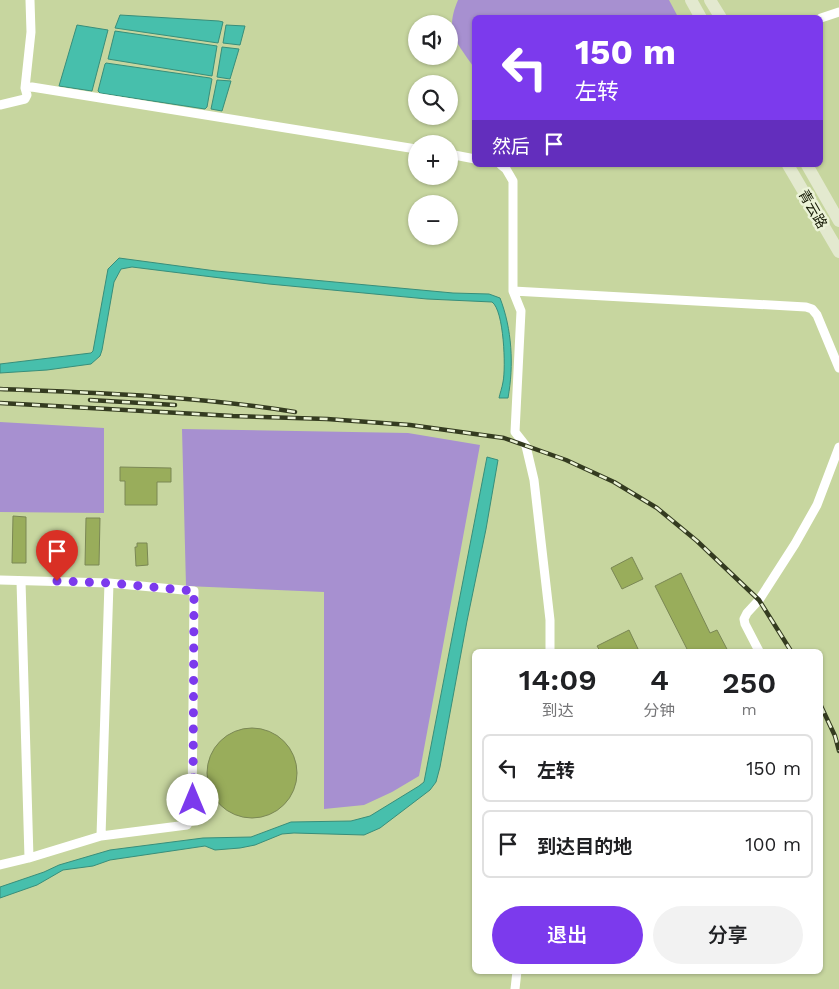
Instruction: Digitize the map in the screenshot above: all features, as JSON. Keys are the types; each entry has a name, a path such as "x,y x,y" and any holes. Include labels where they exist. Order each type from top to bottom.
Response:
{"street":[{"path":"0,105 25,99 27,95 25,88 31,32 30,0"},
{"path":"691,0 699,15"},
{"path":"710,0 719,15"},
{"path":"823,17 839,12"},
{"path":"25,88 32,87 408,148"},
{"path":"458,156 472,158"},
{"path":"504,167 514,181 513,291 521,311 515,432 526,446 534,480 550,620 550,649"},
{"name":"青云路","path":"789,167 839,252"},
{"name":"青云路","path":"808,167 839,221"},
{"path":"513,291 806,307 812,309 817,316 839,368"},
{"path":"758,649 744,619 759,600 804,529 817,505 839,447"},
{"path":"0,580 110,583 194,591 193,800 192,816 187,825 101,836 0,865"},
{"path":"21,581 29,858"},
{"path":"101,836 110,583"},
{"path":"515,989 518,974"}],"shaded area":[{"path":"458,0 669,0 677,15 472,15 472,65 458,44 458,15 453,15"},
{"path":"0,422 104,428 104,513 0,512"},
{"path":"182,429 408,433 480,445 419,776 392,792 364,805 324,809 324,592 186,586"}],"water":[{"path":"120,15 223,22 218,43 115,28"},
{"path":"77,25 108,30 92,91 59,86"},
{"path":"226,25 245,26 240,45 223,43"},
{"path":"115,31 217,46 212,76 108,59"},
{"path":"222,47 239,49 230,79 217,77"},
{"path":"106,63 210,78 212,79 207,107 205,109 100,93 98,91"},
{"path":"217,80 231,81 222,111 211,109"},
{"path":"119,258 216,271 453,293 489,294 500,298 507,322 511,347 511,373 508,398 499,398 504,375 504,353 502,327 496,307 492,302 427,299 269,284 132,267 121,269 114,282 102,350 100,356 91,364 47,370 0,373 0,364 91,353 93,351 108,269"},
{"path":"487,457 498,460 440,767 436,782 430,790 380,828 364,835 282,834 255,845 240,848 215,850 205,846 110,860 93,866 63,870 37,885 0,898 0,887 59,865 110,850 203,838 251,837 291,822 351,821 370,816 424,782"}],"building":[{"path":"120,467 171,468 171,482 157,482 157,505 125,505 125,481 120,481"},
{"path":"13,516 26,517 26,563 12,563"},
{"path":"86,518 100,518 99,565 85,565"},
{"path":"137,543 147,543 148,565 136,566 135,547 137,547"},
{"path":"632,557 643,579 622,589 611,568"},
{"path":"681,573 710,633 717,630 727,649 687,649 655,586"},
{"path":"629,630 638,649 599,649 597,646"},
{"path":"252,728 269,731 284,741 294,756 297,773 294,790 284,805 269,815 252,818 235,815 220,805 210,790 207,773 210,756 220,741 235,731"}],"railway":[{"path":"0,389 185,399 295,412"},
{"path":"90,400 175,405"},
{"path":"0,403 233,416 327,419 410,425 504,438 566,460 614,482 657,508 697,541 759,600 790,649"},
{"path":"823,710 835,736 839,751"}],"route":[{"path":"57,581 110,583 194,591 193,800"}]}
